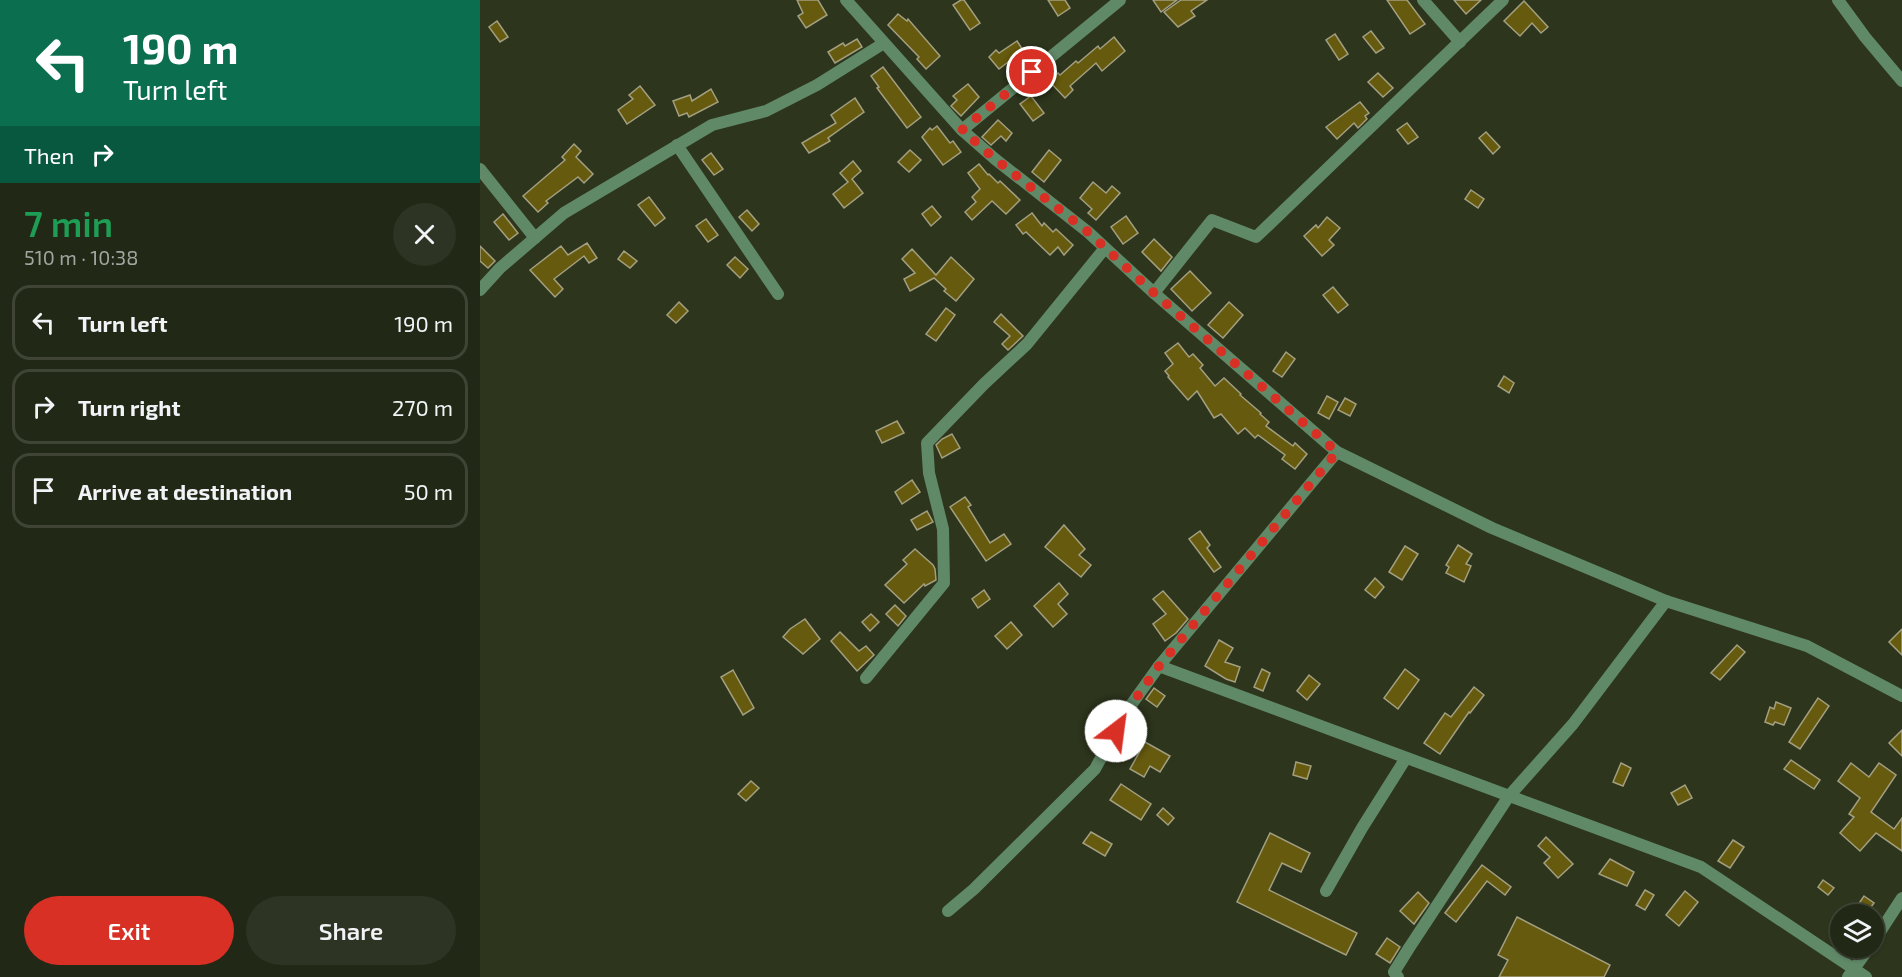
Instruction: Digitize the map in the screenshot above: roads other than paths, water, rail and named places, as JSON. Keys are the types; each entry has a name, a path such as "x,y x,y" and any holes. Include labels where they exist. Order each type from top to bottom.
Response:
{"street":[{"path":"846,0 962,130 1105,248 1337,452 1492,528 1666,601 1807,646 1902,696"},
{"path":"962,130 1120,0"},
{"path":"1423,0 1460,42"},
{"path":"1154,293 1212,220 1256,237 1503,0"},
{"path":"1838,0 1902,81"},
{"path":"480,290 500,268 564,213 712,125 766,111 817,85 884,43"},
{"path":"677,145 778,294"},
{"path":"480,169 535,238"},
{"path":"866,678 944,583 943,530 929,473 927,443 984,384 1027,344 1105,248"},
{"path":"948,911 974,890 1095,769 1126,712 1159,666 1337,452"},
{"path":"1398,977 1394,972 1509,796 1573,724 1666,601"},
{"path":"1159,666 1701,867 1852,973 1866,977"},
{"path":"1326,891 1406,758"},
{"path":"1884,926 1902,898"},
{"path":"1852,973 1862,958"}]}
